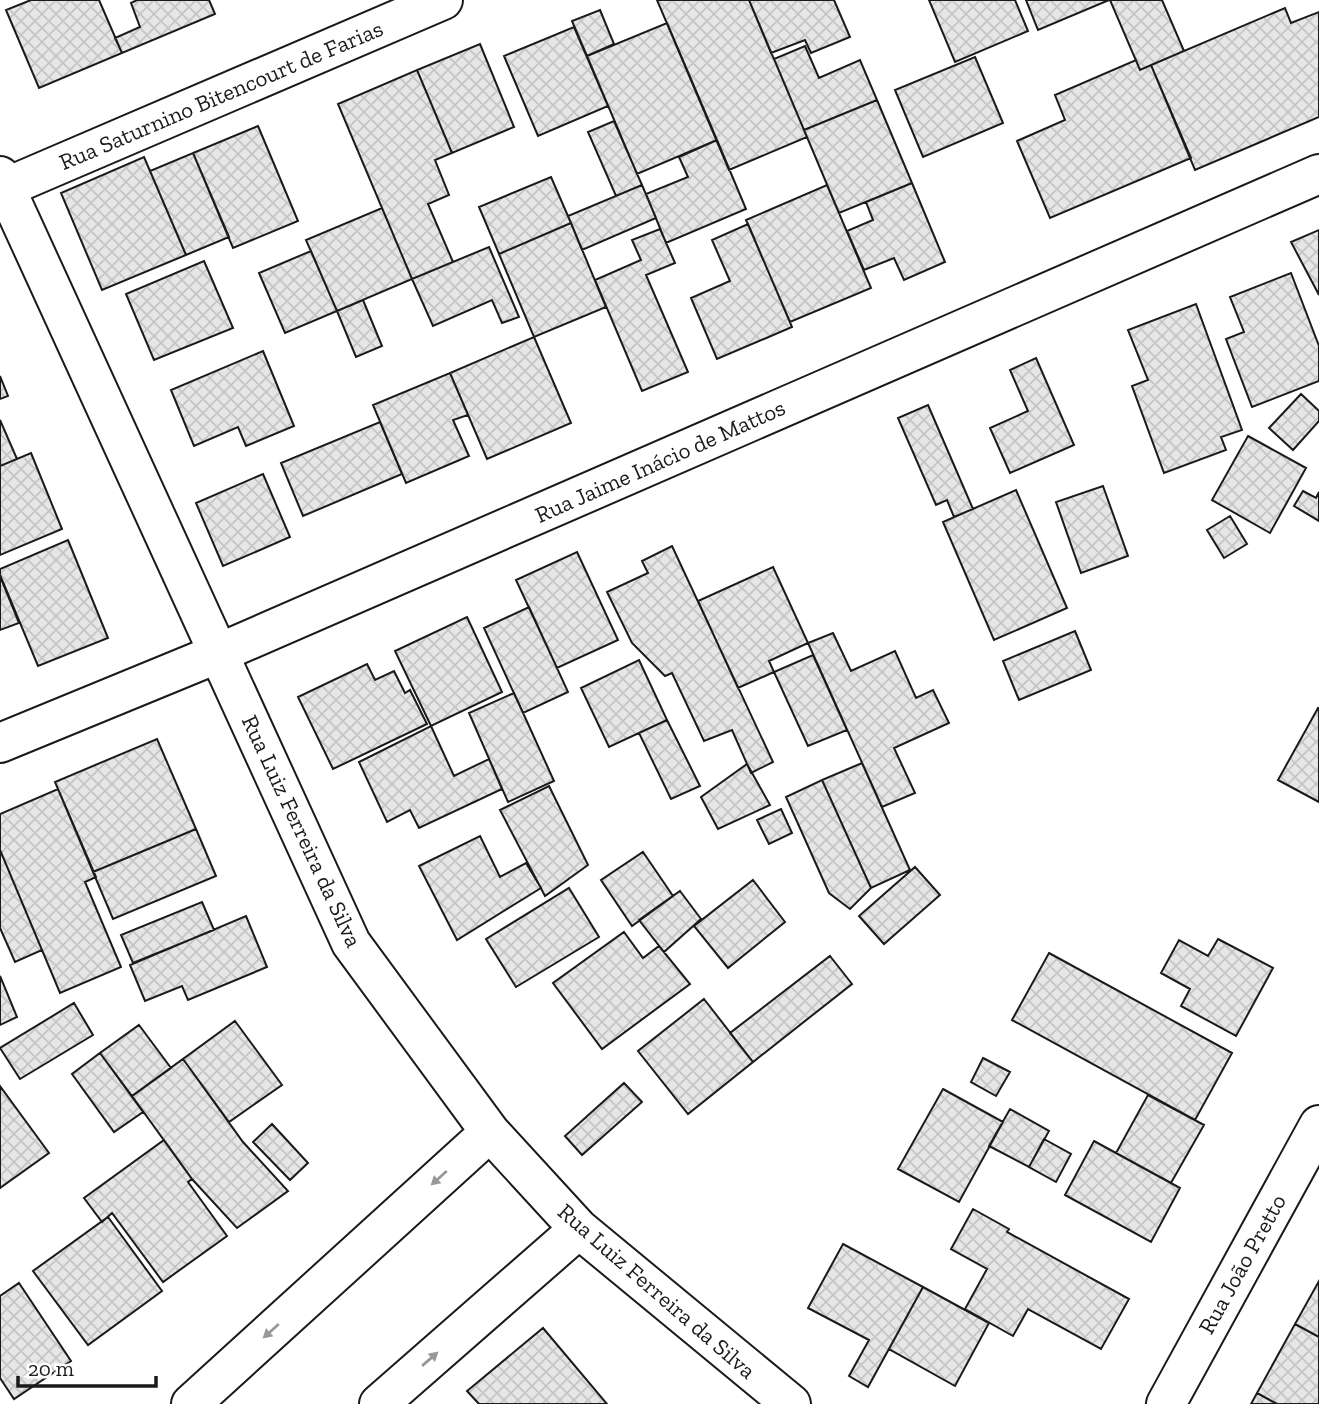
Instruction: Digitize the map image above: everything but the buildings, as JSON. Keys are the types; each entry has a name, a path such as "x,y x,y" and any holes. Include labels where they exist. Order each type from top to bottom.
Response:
{"street":[{"name":"Rua Saturnino Bitencourt de Farias","path":"2,185 443,0"},
{"name":"Rua Jaime Inácio de Mattos","path":"0,743 219,653 1319,174"},
{"name":"Rua Luiz Ferreira da Silva","path":"2,185 351,943 490,1132 579,1229 791,1404"},
{"name":"Rua João Pretto","path":"1166,1404 1319,1125"},
{"path":"191,1404 490,1132"},
{"path":"379,1404 579,1229"}]}
